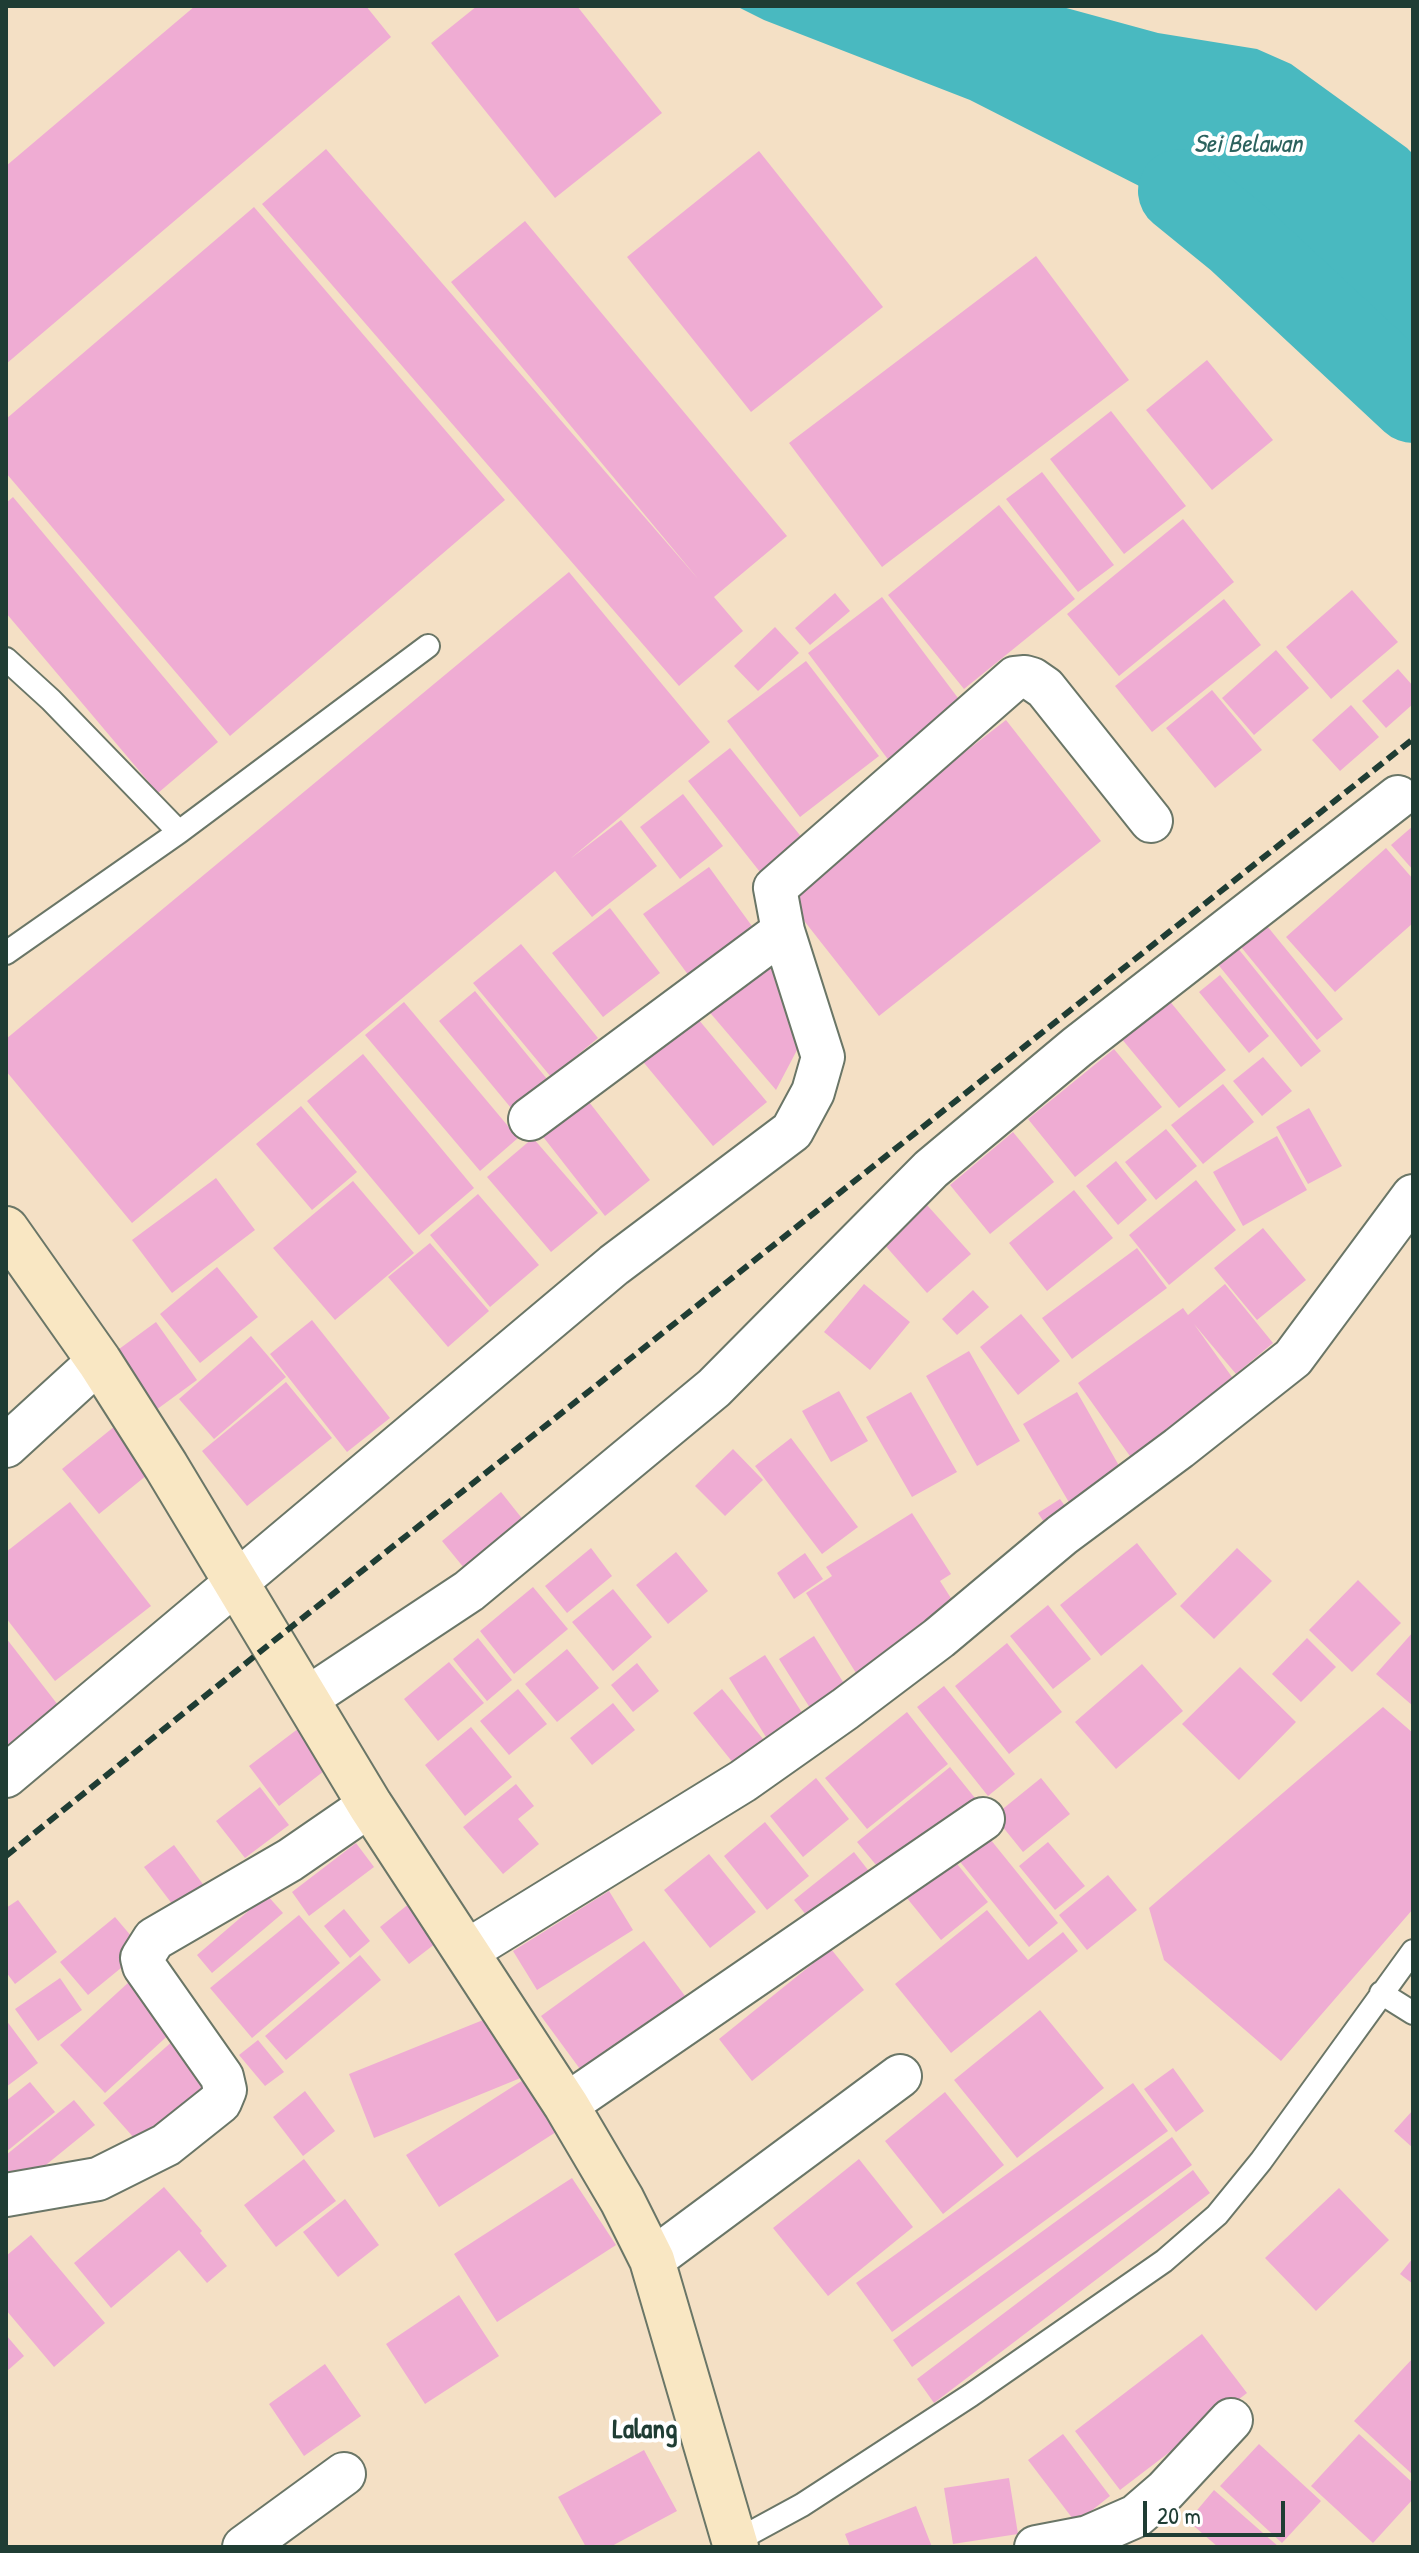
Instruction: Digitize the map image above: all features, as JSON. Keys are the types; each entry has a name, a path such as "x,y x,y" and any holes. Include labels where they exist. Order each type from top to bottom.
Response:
{"street":[{"path":"6,1776 614,1265 792,1131 813,1092 823,1057 783,931 775,888 1015,678 1032,679 1045,688 1151,821"},
{"path":"306,1699 469,1591 714,1388 931,1169 1077,1047 1398,797"},
{"path":"530,1119 783,931"},
{"path":"467,1951 743,1781 832,1718 939,1638 1062,1535 1293,1358 1413,1196"},
{"path":"6,1229 99,1361 370,1805 566,2105 622,2200 652,2260 735,2544"},
{"path":"6,1446 99,1361"},
{"path":"6,2195 98,2179 166,2145 220,2102 225,2090 222,2077 144,1966 142,1958 154,1939 290,1860 370,1805"},
{"path":"566,2105 983,1819"},
{"path":"652,2260 900,2076"},
{"path":"1036,2547 1088,2537 1136,2516 1165,2491 1231,2420"},
{"path":"244,2547 344,2474"}],"lane":[{"path":"6,953 179,832 428,646"},
{"path":"6,659 51,700 179,832"},
{"path":"735,2544 802,2505 971,2395 1164,2261 1217,2215 1261,2161 1413,1951"},
{"path":"1381,1993 1413,2013"}],"water":[{"name":"Sei Belawan","path":"736,6 1059,6 1158,33 1257,49 1291,64 1413,154 1413,388 1296,285 1155,194 970,100 764,20"}],"building":[{"path":"195,6 366,6 391,37 6,364 6,166"},
{"path":"477,6 577,6 662,113 555,198 431,43"},
{"path":"326,149 699,580 451,282 525,221 787,536 714,597 743,631 679,686 262,204"},
{"path":"759,151 883,307 751,412 627,257"},
{"path":"254,207 505,500 230,736 6,473 6,419"},
{"path":"1036,256 1129,380 882,567 789,443"},
{"path":"1207,360 1273,440 1212,490 1146,410"},
{"path":"1111,411 1186,506 1124,554 1050,459"},
{"path":"1042,472 1114,565 1078,592 1006,499"},
{"path":"13,497 218,742 158,793 6,613 6,503"},
{"path":"999,505 1075,599 964,689 888,595"},
{"path":"1183,519 1234,582 1119,676 1067,614"},
{"path":"569,572 710,742 570,859 621,820 657,866 592,917 555,871 132,1223 6,1071 6,1039"},
{"path":"1352,590 1398,642 1331,699 1286,647"},
{"path":"835,593 850,611 810,645 795,628"},
{"path":"882,597 964,706 890,762 808,653"},
{"path":"1224,599 1261,645 1152,732 1115,686"},
{"path":"775,627 799,653 758,691 734,666"},
{"path":"1276,650 1309,688 1254,735 1222,698"},
{"path":"806,661 879,756 800,817 727,721"},
{"path":"1398,669 1413,686 1413,704 1386,728 1362,701"},
{"path":"1212,690 1262,750 1215,788 1166,728"},
{"path":"1351,705 1379,737 1340,771 1312,740"},
{"path":"1006,720 1101,841 879,1016 783,894"},
{"path":"730,748 803,839 760,872 688,781"},
{"path":"683,794 723,846 680,879 640,827"},
{"path":"1413,826 1413,870 1391,845"},
{"path":"1386,848 1413,879 1413,923 1335,992 1286,937"},
{"path":"709,867 757,933 692,980 643,914"},
{"path":"610,908 660,973 603,1017 552,953"},
{"path":"1263,921 1343,1019 1317,1040 1237,942"},
{"path":"1232,941 1321,1051 1301,1067 1212,957"},
{"path":"521,944 598,1038 551,1077 473,983"},
{"path":"774,954 807,1031 776,1090 706,1008"},
{"path":"1220,975 1269,1036 1249,1053 1199,992"},
{"path":"475,991 547,1079 511,1108 439,1021"},
{"path":"1168,999 1226,1070 1179,1108 1121,1038"},
{"path":"404,1002 518,1138 480,1171 365,1035"},
{"path":"689,1008 767,1102 713,1146 635,1052"},
{"path":"1114,1049 1162,1107 1075,1177 1028,1119"},
{"path":"363,1054 474,1188 419,1235 307,1101"},
{"path":"1263,1057 1292,1091 1262,1116 1233,1081"},
{"path":"1223,1084 1254,1122 1203,1164 1171,1125"},
{"path":"582,1093 650,1180 605,1216 537,1129"},
{"path":"301,1106 357,1172 312,1210 256,1144"},
{"path":"1309,1108 1342,1166 1308,1184 1276,1127"},
{"path":"1166,1129 1197,1166 1156,1200 1125,1162"},
{"path":"1013,1132 1054,1182 990,1234 950,1185"},
{"path":"1277,1136 1307,1190 1243,1226 1213,1172"},
{"path":"533,1138 598,1213 551,1252 487,1177"},
{"path":"1116,1161 1147,1200 1118,1225 1086,1186"},
{"path":"216,1178 255,1230 172,1293 132,1240"},
{"path":"1196,1180 1236,1230 1169,1285 1129,1235"},
{"path":"353,1181 414,1253 335,1320 273,1248"},
{"path":"1074,1190 1113,1238 1047,1291 1009,1243"},
{"path":"478,1194 539,1265 490,1307 430,1235"},
{"path":"927,1205 971,1254 927,1293 883,1243"},
{"path":"1263,1228 1306,1280 1257,1320 1214,1268"},
{"path":"430,1243 489,1311 448,1347 388,1277"},
{"path":"1137,1248 1167,1288 1072,1359 1042,1318"},
{"path":"217,1267 258,1317 200,1363 160,1314"},
{"path":"864,1284 910,1322 870,1370 824,1332"},
{"path":"1225,1284 1273,1343 1236,1374 1194,1324 1242,1391 1137,1466 1078,1383 1183,1308 1188,1315"},
{"path":"973,1290 989,1307 957,1335 942,1319"},
{"path":"1021,1314 1060,1361 1018,1395 980,1347"},
{"path":"312,1320 390,1418 347,1452 270,1354"},
{"path":"156,1322 197,1380 156,1410 115,1352"},
{"path":"251,1336 286,1377 214,1439 179,1399"},
{"path":"969,1351 1020,1441 977,1466 926,1376"},
{"path":"286,1382 332,1438 247,1506 202,1451"},
{"path":"839,1391 868,1441 831,1462 802,1411"},
{"path":"911,1392 957,1472 912,1497 866,1417"},
{"path":"1077,1392 1130,1485 1077,1516 1023,1424"},
{"path":"115,1426 152,1471 99,1514 62,1469"},
{"path":"791,1438 858,1527 822,1554 755,1466"},
{"path":"733,1449 763,1480 725,1516 695,1486"},
{"path":"501,1492 532,1531 473,1579 442,1541"},
{"path":"1060,1499 1075,1520 1053,1536 1038,1513"},
{"path":"70,1502 151,1606 55,1681 6,1618 6,1552"},
{"path":"912,1513 951,1574 940,1581 963,1617 861,1681 806,1593 832,1576 826,1567"},
{"path":"1137,1543 1177,1594 1101,1656 1060,1605"},
{"path":"591,1548 612,1576 567,1613 545,1586"},
{"path":"1237,1548 1272,1581 1214,1639 1180,1606"},
{"path":"676,1552 708,1591 668,1624 636,1585"},
{"path":"805,1553 823,1579 794,1599 777,1573"},
{"path":"1358,1580 1401,1623 1352,1672 1309,1630"},
{"path":"533,1587 568,1629 514,1674 480,1631"},
{"path":"613,1589 652,1637 613,1671 572,1622"},
{"path":"1048,1605 1091,1659 1053,1689 1010,1636"},
{"path":"1413,1632 1413,1706 1376,1674"},
{"path":"814,1636 852,1696 817,1719 779,1659"},
{"path":"6,1638 65,1714 6,1761"},
{"path":"478,1638 512,1680 487,1701 453,1659"},
{"path":"1307,1638 1336,1667 1301,1702 1272,1674"},
{"path":"1007,1643 1062,1712 1009,1754 955,1686"},
{"path":"567,1649 599,1688 557,1722 525,1684"},
{"path":"765,1655 808,1722 771,1745 729,1678"},
{"path":"449,1662 484,1703 438,1741 404,1699"},
{"path":"637,1663 659,1691 633,1712 611,1685"},
{"path":"1142,1664 1183,1711 1116,1769 1075,1722"},
{"path":"1240,1667 1296,1722 1239,1780 1182,1724"},
{"path":"944,1686 1015,1774 988,1796 917,1707"},
{"path":"518,1689 547,1724 509,1755 480,1721"},
{"path":"722,1689 768,1745 738,1769 693,1713"},
{"path":"613,1703 635,1730 592,1765 570,1738"},
{"path":"1383,1707 1413,1733 1413,1909 1281,2061 1164,1960 1149,1908"},
{"path":"907,1712 948,1764 867,1829 825,1778"},
{"path":"303,1725 333,1764 279,1806 249,1766"},
{"path":"471,1727 512,1777 465,1816 425,1765"},
{"path":"950,1767 979,1803 886,1877 857,1842"},
{"path":"816,1778 849,1819 803,1857 770,1816"},
{"path":"1041,1778 1070,1814 1023,1852 994,1816"},
{"path":"516,1784 534,1806 518,1819 539,1844 503,1874 463,1827"},
{"path":"260,1787 289,1825 245,1858 216,1821"},
{"path":"765,1822 809,1876 767,1910 724,1856"},
{"path":"982,1829 1058,1923 1029,1947 953,1853"},
{"path":"1048,1842 1085,1886 1055,1910 1019,1866"},
{"path":"356,1843 374,1867 309,1916 292,1892"},
{"path":"174,1845 205,1887 176,1909 144,1867"},
{"path":"854,1852 875,1879 816,1927 794,1900"},
{"path":"709,1854 756,1912 710,1948 664,1890"},
{"path":"949,1854 988,1902 941,1940 902,1892"},
{"path":"1108,1875 1137,1910 1087,1950 1059,1915"},
{"path":"609,1891 633,1930 537,1990 513,1951"},
{"path":"267,1895 283,1913 212,1973 197,1955"},
{"path":"18,1900 57,1952 15,1984 6,1972 6,1908"},
{"path":"410,1903 440,1940 409,1964 380,1927"},
{"path":"344,1909 370,1941 350,1958 324,1926"},
{"path":"987,1910 1028,1960 1063,1932 1078,1951 951,2053 895,1984"},
{"path":"299,1915 340,1963 252,2038 210,1988"},
{"path":"115,1917 143,1950 88,1995 60,1962"},
{"path":"644,1941 694,2008 591,2084 541,2016"},
{"path":"831,1949 864,1990 752,2081 719,2039"},
{"path":"360,1955 381,1980 286,2060 265,2036"},
{"path":"60,1978 82,2010 38,2041 15,2009"},
{"path":"129,1982 174,2030 105,2093 60,2045"},
{"path":"1040,2010 1104,2088 1017,2158 954,2080"},
{"path":"498,2014 523,2077 374,2138 349,2074"},
{"path":"6,2020 38,2063 6,2087"},
{"path":"175,2039 214,2084 142,2147 103,2103"},
{"path":"258,2040 284,2072 265,2086 239,2055"},
{"path":"1173,2068 1204,2111 1176,2132 1144,2089"},
{"path":"523,2080 556,2132 439,2207 406,2155"},
{"path":"30,2082 55,2112 6,2152 6,2101"},
{"path":"1133,2083 1168,2131 892,2332 856,2283"},
{"path":"305,2091 335,2131 303,2156 273,2117"},
{"path":"945,2092 1004,2165 943,2214 885,2141"},
{"path":"74,2100 95,2125 20,2186 6,2169 6,2155"},
{"path":"1413,2110 1413,2148 1394,2131"},
{"path":"1172,2137 1192,2165 912,2367 893,2340"},
{"path":"304,2159 336,2201 276,2247 244,2205"},
{"path":"859,2159 913,2227 828,2296 773,2228"},
{"path":"1193,2170 1210,2193 934,2403 917,2379"},
{"path":"572,2178 616,2245 497,2322 454,2254"},
{"path":"164,2187 227,2266 207,2283 179,2250 111,2308 74,2263"},
{"path":"1339,2188 1389,2240 1316,2311 1265,2258"},
{"path":"345,2199 379,2245 338,2277 303,2232"},
{"path":"31,2235 105,2323 54,2367 6,2310 6,2256"},
{"path":"1413,2258 1413,2284 1400,2274"},
{"path":"459,2295 499,2356 425,2404 386,2344"},
{"path":"1202,2334 1247,2393 1120,2490 1075,2431"},
{"path":"6,2335 24,2356 6,2372"},
{"path":"1413,2358 1413,2472 1412,2474 1354,2421"},
{"path":"325,2364 361,2416 304,2456 269,2404"},
{"path":"1063,2434 1110,2496 1076,2523 1028,2460"},
{"path":"1359,2434 1413,2483 1413,2499 1373,2543 1311,2486"},
{"path":"1259,2444 1321,2501 1282,2543 1220,2486"},
{"path":"644,2450 677,2511 610,2547 586,2547 558,2497"},
{"path":"1009,2478 1018,2534 953,2544 944,2488"},
{"path":"1214,2490 1279,2547 1218,2547 1188,2521"},
{"path":"916,2506 932,2547 850,2547 845,2534"}],"waterway":[{"name":"Sei Belawan","path":"1180,191 1239,239 1413,401"}],"railway":[{"path":"6,1856 1413,739"}],"district":[{"name":"Lalang","path":"645,2431"}]}
